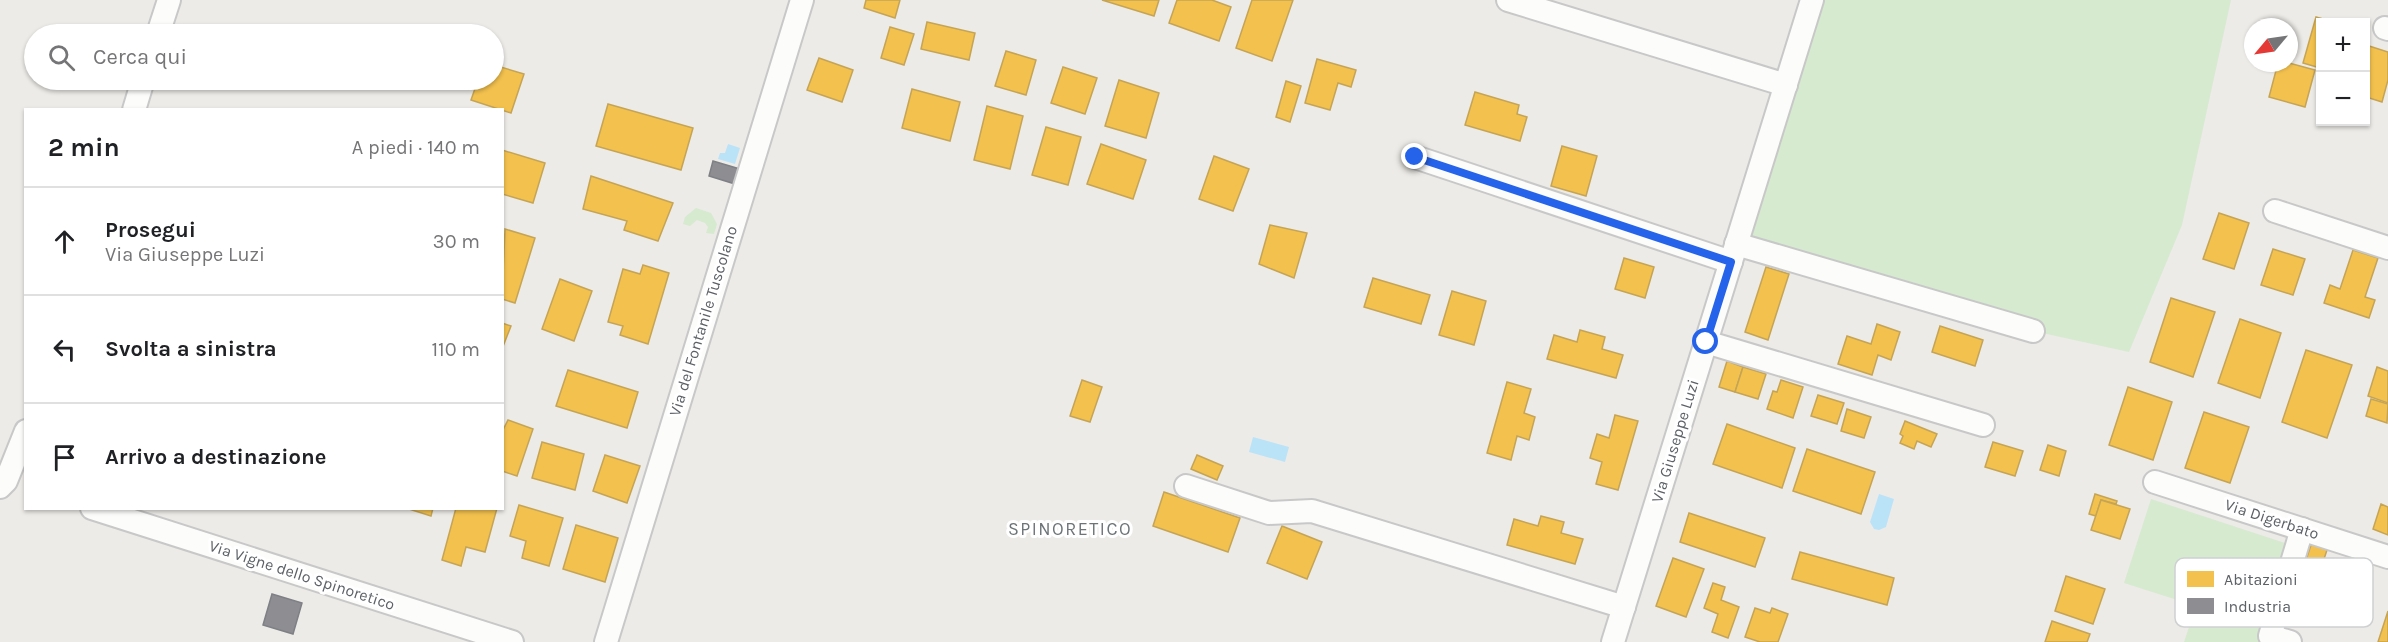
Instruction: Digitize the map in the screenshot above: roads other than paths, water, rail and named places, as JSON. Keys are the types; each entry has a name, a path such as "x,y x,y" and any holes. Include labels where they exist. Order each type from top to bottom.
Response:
{"street":[{"path":"161,24 169,0"},
{"name":"Via del Fontanile Tuscolano","path":"606,642 802,0"},
{"path":"1508,0 1786,85"},
{"name":"Via Giuseppe Luzi","path":"1613,642 1812,0"},
{"path":"135,108 141,90"},
{"path":"1415,157 1734,253 2033,331"},
{"path":"2275,211 2388,248"},
{"path":"1706,342 1983,425"},
{"path":"10,485 24,438"},
{"name":"Via Digerbato","path":"2155,482 2388,557"},
{"path":"1186,486 1269,513 1312,511 1624,607"},
{"name":"Via Vigne dello Spinoretico","path":"98,510 512,642"},
{"path":"2293,558 2302,529"},
{"path":"2273,627 2270,636 2290,642"}],"water":[{"path":"728,144 740,148 735,164 718,159 720,153 725,153"},
{"path":"1253,437 1289,447 1285,462 1249,452"},
{"path":"1879,494 1894,499 1886,527 1879,530 1874,529 1870,522"}],"district":[{"name":"SPINORETICO","path":"1070,529"}]}
